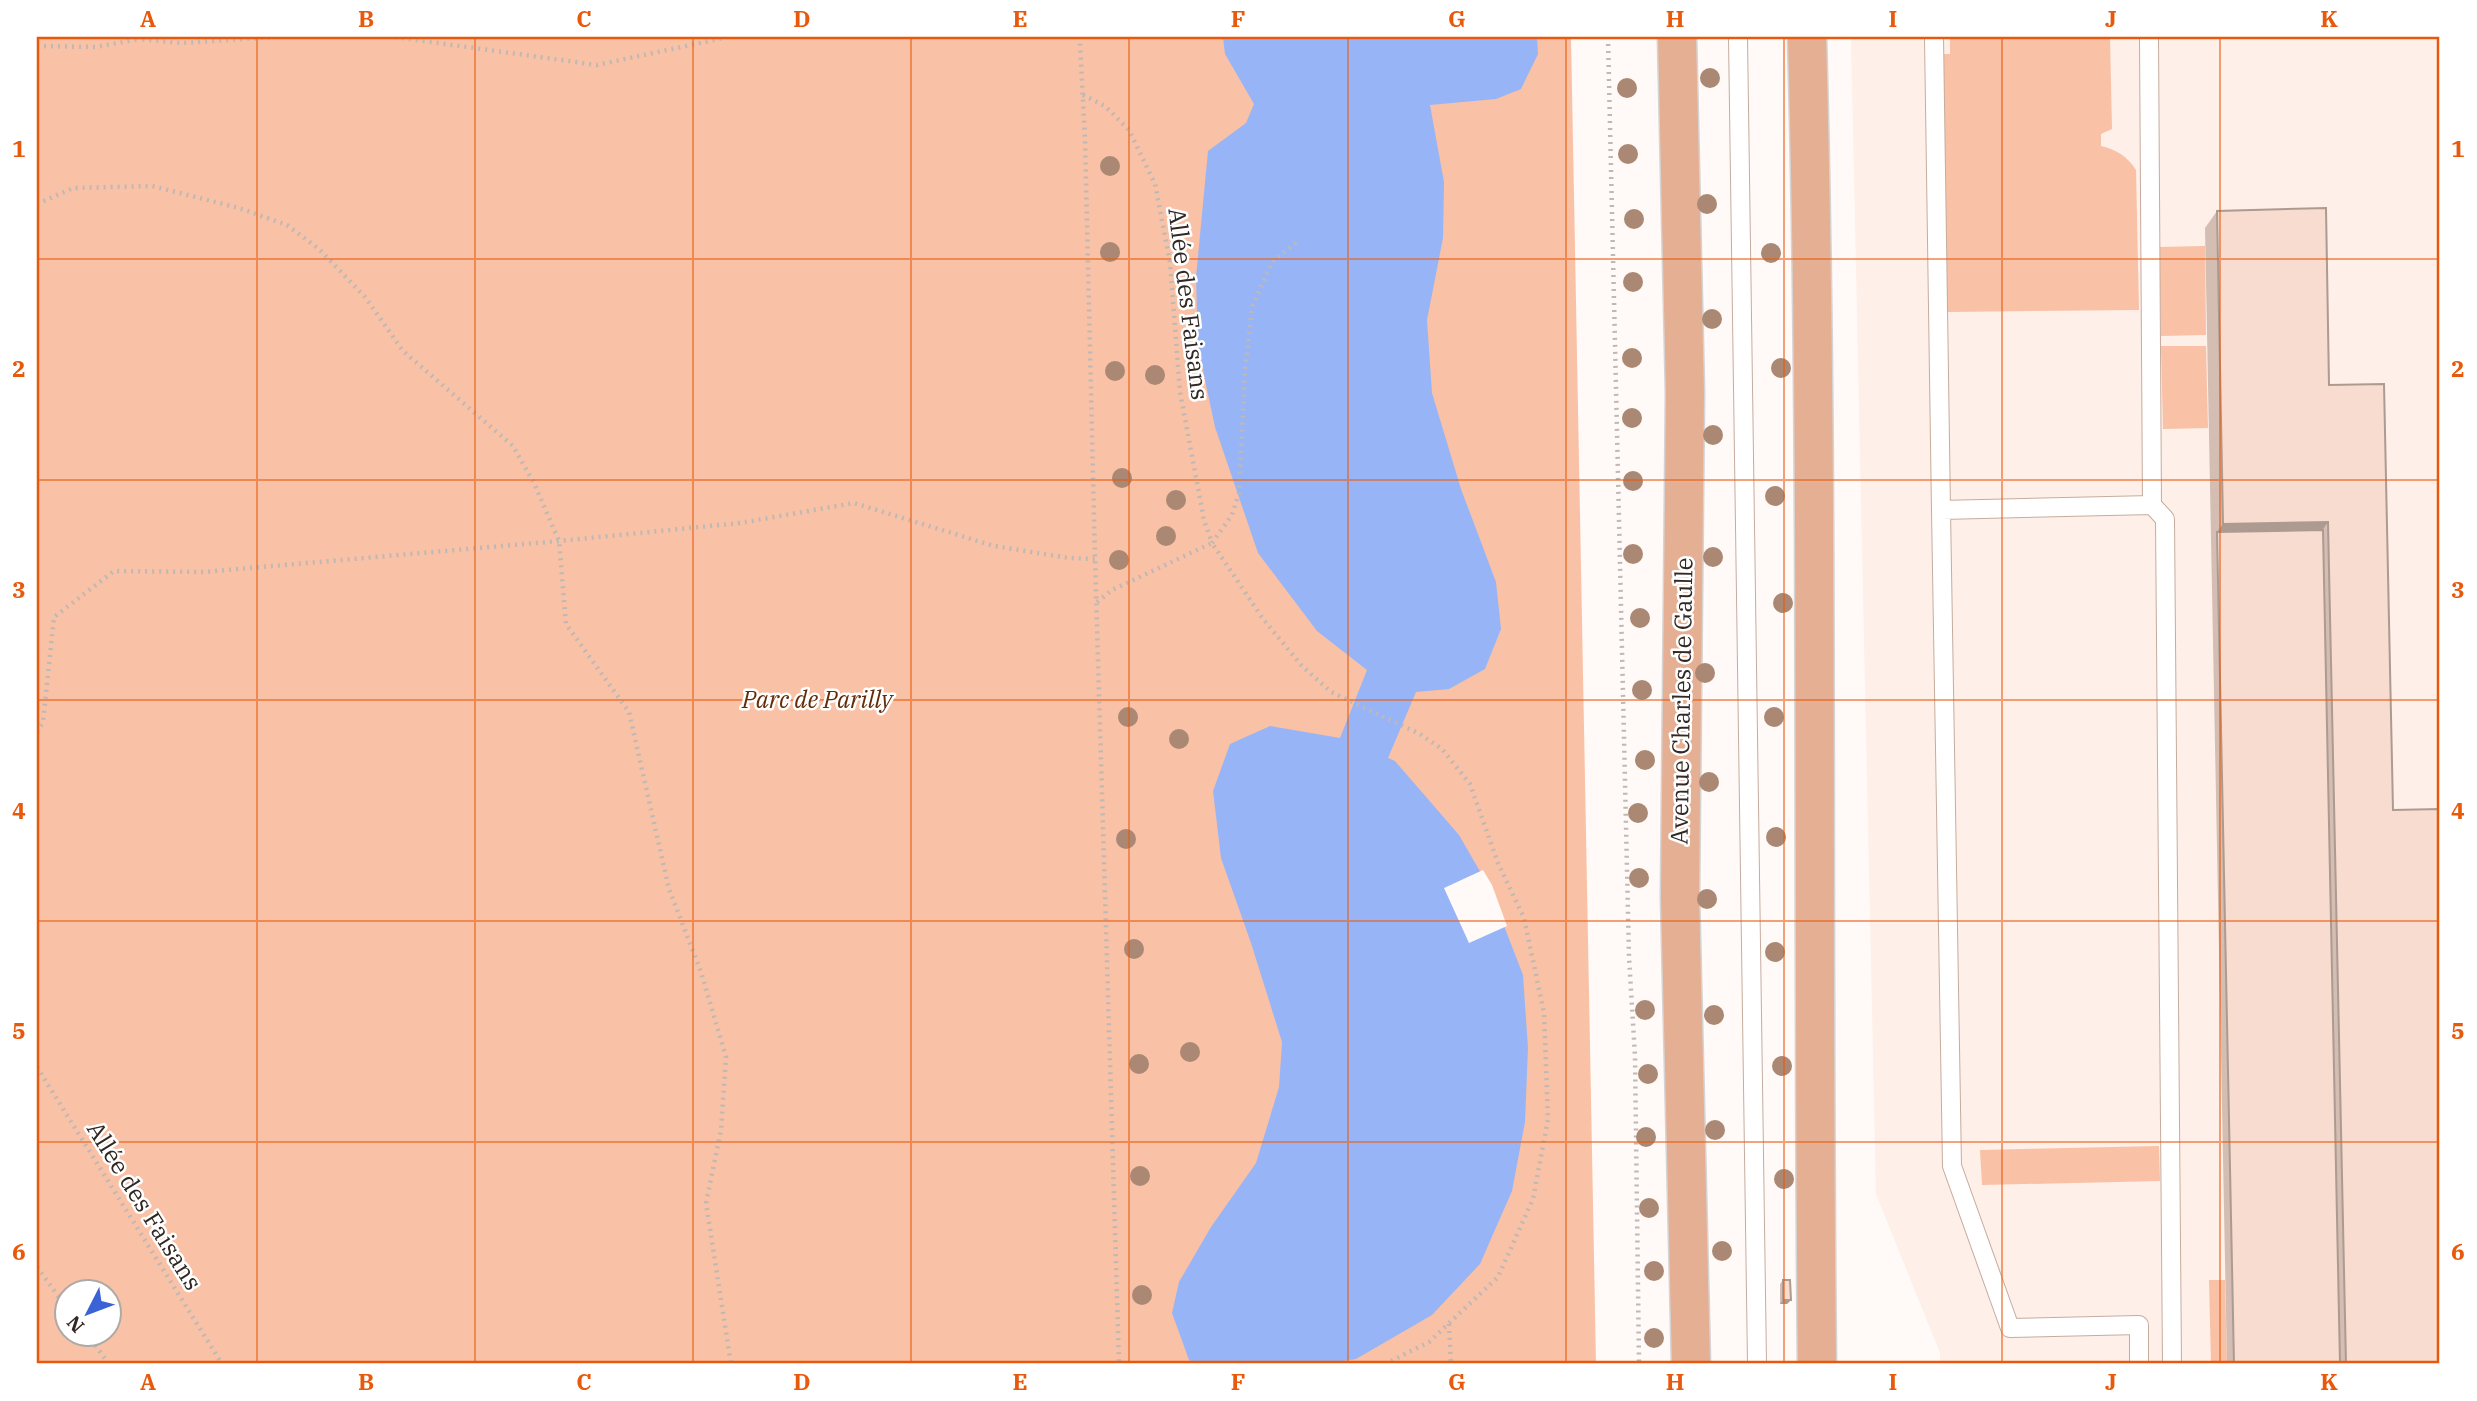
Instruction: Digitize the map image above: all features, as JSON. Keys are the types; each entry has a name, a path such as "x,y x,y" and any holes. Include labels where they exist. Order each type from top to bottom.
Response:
{"main road":[{"name":"Avenue Charles de Gaulle","path":"1677,37 1685,393 1680,897 1691,1364"},
{"path":"1807,37 1811,183 1814,1079 1818,1364"}],"lane":[{"path":"1738,37 1757,1364"},
{"path":"1934,37 1952,1166 2010,1328 2139,1325 2139,1364"},
{"path":"2149,37 2152,505 2165,519 2172,1364"},
{"path":"1941,510 2152,505"}],"path":[{"path":"37,46 96,47 137,38 182,43 275,37"},
{"path":"395,37 597,65 728,37"},
{"path":"1078,37 1083,95 1119,1364"},
{"path":"1608,37 1629,957 1635,1069 1639,1364"},
{"name":"Allée des Faisans","path":"1083,95 1105,106 1129,130 1155,184 1170,262 1180,392 1204,520 1212,543 1278,638 1301,666 1331,692 1420,734 1442,749 1470,784 1498,863 1524,918 1544,1013 1548,1119 1533,1199 1498,1277 1429,1342 1385,1364"},
{"path":"37,204 73,188 152,186 239,208 287,225 319,249 365,297 403,351 513,446 534,483 559,541 566,624 629,712 669,889 701,972 726,1057 720,1130 706,1203 731,1364"},
{"path":"1097,602 1112,590 1212,543 1232,515 1239,493 1245,370 1252,307 1272,262 1298,241"},
{"path":"37,732 43,722 54,617 114,571 204,572 559,541 740,523 854,503 994,546 1095,559"},
{"name":"Allée des Faisans","path":"37,1067 222,1364"},
{"path":"37,1267 52,1288"},
{"path":"1449,1324 1451,1364"},
{"path":"97,1348 109,1364"}],"shaded area":[{"path":"1851,37 2440,37 2440,1364 1940,1364 1940,1353 1876,1194"}],"green space":[{"name":"Parc de Parilly","path":"37,37 1571,37 1596,1364 37,1364"},
{"path":"1950,37 2110,37 2112,129 2101,134 2101,146 2121,154 2136,170 2139,310 1947,312 1943,54 1950,54"},
{"path":"2205,246 2206,335 2161,336 2159,247"},
{"path":"2161,346 2206,346 2208,428 2163,429"},
{"path":"2159,1146 2160,1181 1982,1185 1980,1150"},
{"path":"2209,1280 2225,1280 2227,1364 2211,1364"}],"water":[{"path":"1223,37 1537,37 1538,54 1521,89 1496,99 1430,105 1444,182 1443,238 1427,320 1432,393 1461,489 1496,582 1501,629 1485,669 1449,689 1416,692 1388,758 1395,761 1459,835 1489,887 1523,975 1528,1048 1525,1122 1512,1191 1480,1264 1432,1315 1356,1359 1324,1364 1198,1364 1189,1360 1172,1313 1179,1282 1211,1227 1256,1163 1279,1087 1282,1042 1221,858 1213,791 1230,744 1270,726 1340,738 1367,670 1317,631 1258,553 1215,427 1198,347 1196,277 1208,151 1246,123 1254,104 1225,54"}],"pier":[{"path":"1483,870 1492,885 1507,926 1469,943 1444,888"}],"building":[{"path":"2326,208 2329,385 2384,384 2393,810 2440,809 2440,1364 2346,1364 2328,522 2223,524 2217,211"},
{"path":"2323,530 2340,1364 2234,1364 2217,532"},
{"path":"1783,1280 1790,1280 1791,1300 1783,1300"}]}
